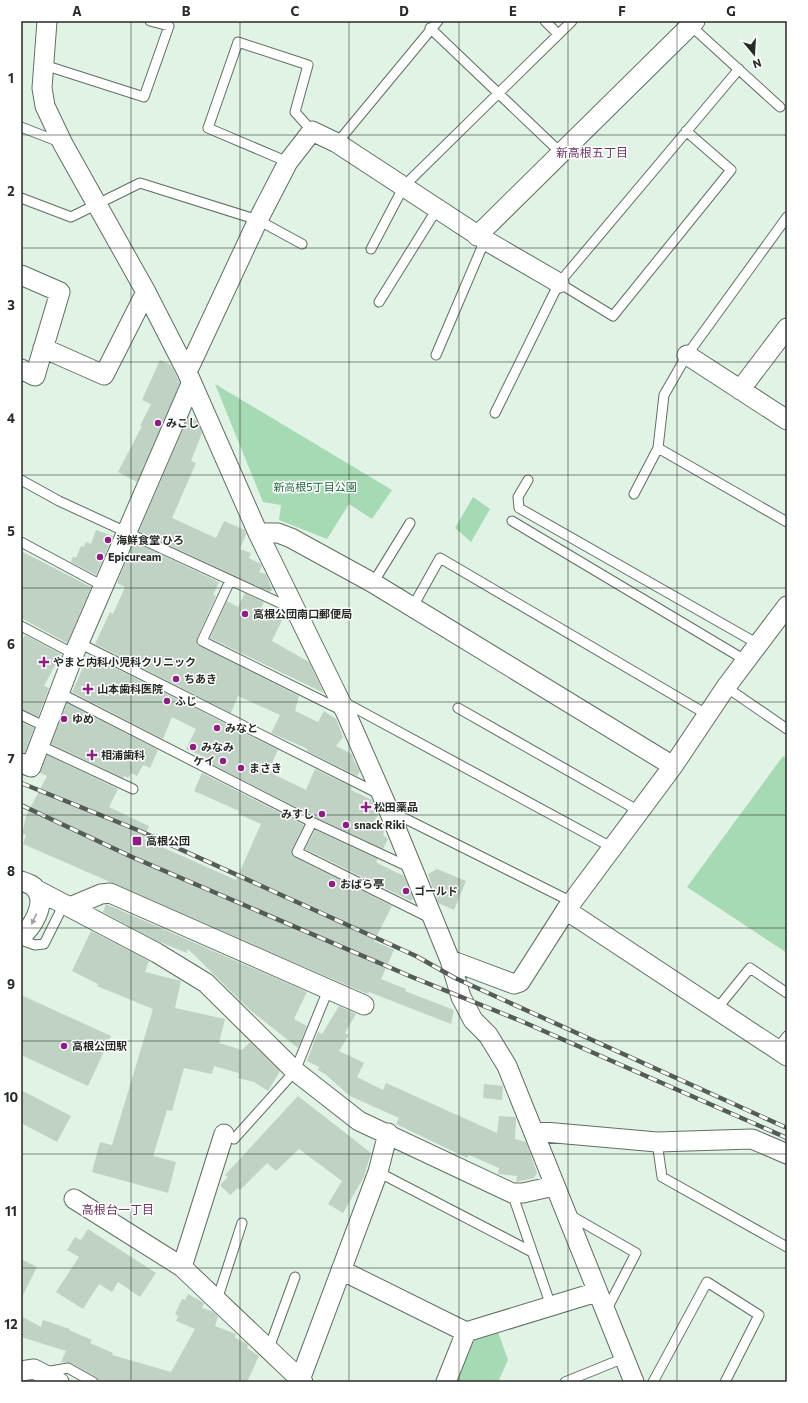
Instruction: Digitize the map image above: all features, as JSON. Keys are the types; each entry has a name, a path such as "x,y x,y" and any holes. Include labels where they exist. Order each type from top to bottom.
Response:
{"street":[{"path":"47,21 42,88 45,106 63,144 146,292 189,378 258,533 342,706 414,870 450,960 461,997 473,1020 488,1035 506,1066 634,1382"},
{"path":"481,238 562,154 693,23"},
{"path":"21,763 30,767 76,648 127,531 189,378 258,220 288,162 312,131 337,143 481,238 559,283"},
{"path":"21,275 60,292 35,376 21,369"},
{"path":"43,348 104,375 146,292"},
{"path":"740,390 787,328"},
{"path":"687,354 740,390 783,415"},
{"path":"258,533 278,533 292,538 373,583 673,766"},
{"path":"450,960 514,984 520,982 569,906 673,766 745,660 785,611"},
{"path":"29,885 157,953 206,983 295,1071 359,1121 388,1133 512,1193 523,1193 554,1186"},
{"path":"21,936 28,931 39,908 40,898 29,885"},
{"path":"67,905 101,894 110,894 364,1005"},
{"path":"569,906 716,1010 784,1047"},
{"path":"533,1131 657,1142 752,1139 787,1154"},
{"path":"74,1199 182,1268 269,1348 302,1381 341,1270 378,1172 388,1133"},
{"path":"182,1268 224,1134"},
{"path":"341,1270 466,1332 597,1292"},
{"path":"446,1382 466,1332"},
{"path":"21,1371 34,1369 43,1372 60,1382"}],"lane":[{"path":"44,65 144,97 169,26 150,21"},
{"path":"337,143 430,28 438,21"},
{"path":"545,21 558,34"},
{"path":"371,249 404,186 572,21"},
{"path":"693,23 780,107"},
{"path":"430,28 562,154"},
{"path":"288,162 208,128 238,42 308,65 295,112 312,131"},
{"path":"495,413 559,283 739,69"},
{"path":"21,127 63,144"},
{"path":"559,283 613,316 731,170 686,131"},
{"path":"21,198 71,217 97,206 140,183 258,220 302,244"},
{"path":"379,302 437,209"},
{"path":"634,494 658,448 664,395 687,354 787,217"},
{"path":"436,355 481,238"},
{"path":"658,448 787,522"},
{"path":"21,480 60,501 127,531 230,581 294,609"},
{"path":"528,480 518,497 519,508 758,644"},
{"path":"512,521 745,660"},
{"path":"373,583 410,523"},
{"path":"21,542 103,586"},
{"path":"412,608 440,558 708,715"},
{"path":"230,581 202,641 342,706 613,848"},
{"path":"21,626 76,648 380,794"},
{"path":"726,687 787,729"},
{"path":"58,692 312,822 414,870"},
{"path":"458,708 639,811"},
{"path":"21,715 46,727"},
{"path":"39,745 133,789"},
{"path":"389,811 569,906"},
{"path":"312,822 297,852 434,919"},
{"path":"21,940 34,945 44,944 67,905"},
{"path":"716,1010 750,968 787,992"},
{"path":"224,1134 234,1139 295,1071 328,990"},
{"path":"657,1142 662,1177 787,1247"},
{"path":"378,1172 532,1252"},
{"path":"512,1193 550,1306"},
{"path":"566,1212 636,1253 606,1312"},
{"path":"217,1300 242,1223"},
{"path":"269,1348 295,1277"},
{"path":"653,1382 707,1282 759,1315 725,1382"},
{"path":"564,1382 624,1358"},
{"path":"43,1372 68,1368 94,1382"}],"green space":[{"name":"新高根5丁目公園","path":"215,384 392,490 372,519 349,504 327,539 279,520 281,505 263,502"},
{"path":"473,497 490,509 471,542 455,528"},
{"path":"783,756 787,759 787,953 687,887"},
{"path":"498,1332 508,1360 498,1382 456,1382 474,1340"}],"building":[{"path":"160,360 171,365 180,383 137,482 118,472 142,426 140,426 151,404 142,400"},
{"path":"189,416 197,421 202,433 191,461 196,463 172,518 216,538 224,521 245,530 246,534 240,549 251,553 249,558 261,564 262,566 259,572 266,574 272,590 270,592 139,531"},
{"path":"96,530 113,536 96,575 71,562 73,556 76,558 81,546 84,547 86,542 91,544"},
{"path":"134,542 219,582 213,595 216,596 197,638 197,645 299,696 295,711 318,722 324,711 336,719 343,737 336,746 352,754 360,771 357,776 307,751 308,749 271,733 280,715 238,696 231,713 95,644 110,612 113,614 125,587 117,583"},
{"path":"21,551 91,587 67,643 21,618"},
{"path":"245,593 264,602 261,608 283,618 272,641 309,662 324,693 210,638 227,601 238,607"},
{"path":"25,635 61,654 44,686 49,688 38,717 21,709 21,642"},
{"path":"89,655 278,750 269,770 275,775 306,790 315,769 352,787 351,790 372,800 375,807 374,810 378,814 373,825 384,831 383,835 388,839 383,849 315,817 207,762 208,759 186,749 196,729 172,717 163,739 72,692"},
{"path":"67,703 158,750 150,768 143,765 137,776 131,773 128,778 124,776 123,778 51,744"},
{"path":"21,722 34,728 25,753 21,752"},
{"path":"47,755 118,789 109,807 149,826 144,839 236,880 261,824 238,814 239,811 194,791 202,773 304,825 292,849 292,856 392,906 374,941 394,950 381,979 406,989 405,991 454,1010 451,1024 369,992 367,994 23,844 26,835 22,834 26,816 47,776 40,773"},
{"path":"315,830 378,859 376,862 404,876 413,898 411,901 305,849"},
{"path":"437,869 466,881 454,910 438,903 428,874"},
{"path":"106,904 307,992 294,1019 307,1026 298,1048 250,1010 188,949 187,953 157,941 103,912"},
{"path":"91,931 149,961 145,972 181,981 175,1008 225,1019 219,1043 242,1050 250,1042 280,1071 268,1091 254,1082 238,1078 239,1073 214,1066 212,1074 184,1068 172,1111 167,1110 153,1156 176,1162 168,1193 92,1172 100,1142 112,1145 153,1009 97,986 98,984 72,971"},
{"name":"高根公団駅","path":"21,995 111,1036 88,1086 21,1055"},
{"path":"339,1006 356,1014 345,1033 349,1035 339,1051 364,1063 357,1077 383,1090 386,1083 497,1133 499,1116 516,1117 515,1139 526,1142 537,1173 534,1178 516,1182 517,1176 498,1174 499,1168 469,1155 467,1158 396,1124 399,1118 350,1096 325,1074 318,1070 319,1067 307,1061 318,1032 322,1034"},
{"path":"484,1084 503,1086 502,1100 483,1098"},
{"path":"21,1090 71,1116 57,1142 21,1123"},
{"path":"298,1096 371,1153 364,1177 343,1213 328,1204 342,1181 299,1149 276,1171 267,1163 240,1190 238,1188 230,1195 220,1185 228,1177 225,1175"},
{"path":"88,1229 156,1273 140,1297 118,1282 112,1292 99,1284 83,1309 56,1292 79,1257 67,1250 75,1237 81,1240"},
{"path":"21,1259 37,1267 21,1299"},
{"path":"188,1294 204,1303 202,1308 212,1311 218,1316 215,1326 236,1334 235,1338 246,1343 248,1345 247,1348 259,1356 247,1382 99,1382 96,1377 71,1363 61,1362 66,1351 21,1337 21,1316 41,1327 43,1320 70,1329 69,1330 92,1340 90,1343 113,1353 112,1355 171,1372 195,1329 176,1321 178,1316 175,1314 182,1299 185,1300"}],"railway":[{"path":"21,783 140,831 416,956 455,978 787,1128"},
{"path":"21,805 132,857 412,977 521,1021 787,1138"}],"place":[{"name":"みこし","path":"158,423"},
{"name":"海鮮食堂 ひろ","path":"108,540"},
{"name":"Epicuream","path":"100,557"},
{"name":"高根公団南口郵便局","path":"245,614"},
{"name":"やまと内科小児科クリニック","path":"44,662"},
{"name":"ちあき","path":"176,679"},
{"name":"山本歯科医院","path":"88,689"},
{"name":"ふじ","path":"167,701"},
{"name":"ゆめ","path":"64,719"},
{"name":"みなと","path":"217,728"},
{"name":"みなみ","path":"193,747"},
{"name":"相浦歯科","path":"92,755"},
{"name":"ケイ","path":"223,761"},
{"name":"まさき","path":"241,768"},
{"name":"松田薬品","path":"366,807"},
{"name":"みすし","path":"322,814"},
{"name":"snack Riki","path":"346,825"},
{"name":"高根公団","path":"137,841"},
{"name":"おばら亭","path":"332,884"},
{"name":"ゴールド","path":"406,891"},
{"name":"高根公団駅","path":"64,1046"}],"district":[{"name":"新高根五丁目","path":"592,153"},
{"name":"高根台一丁目","path":"118,1210"}]}
